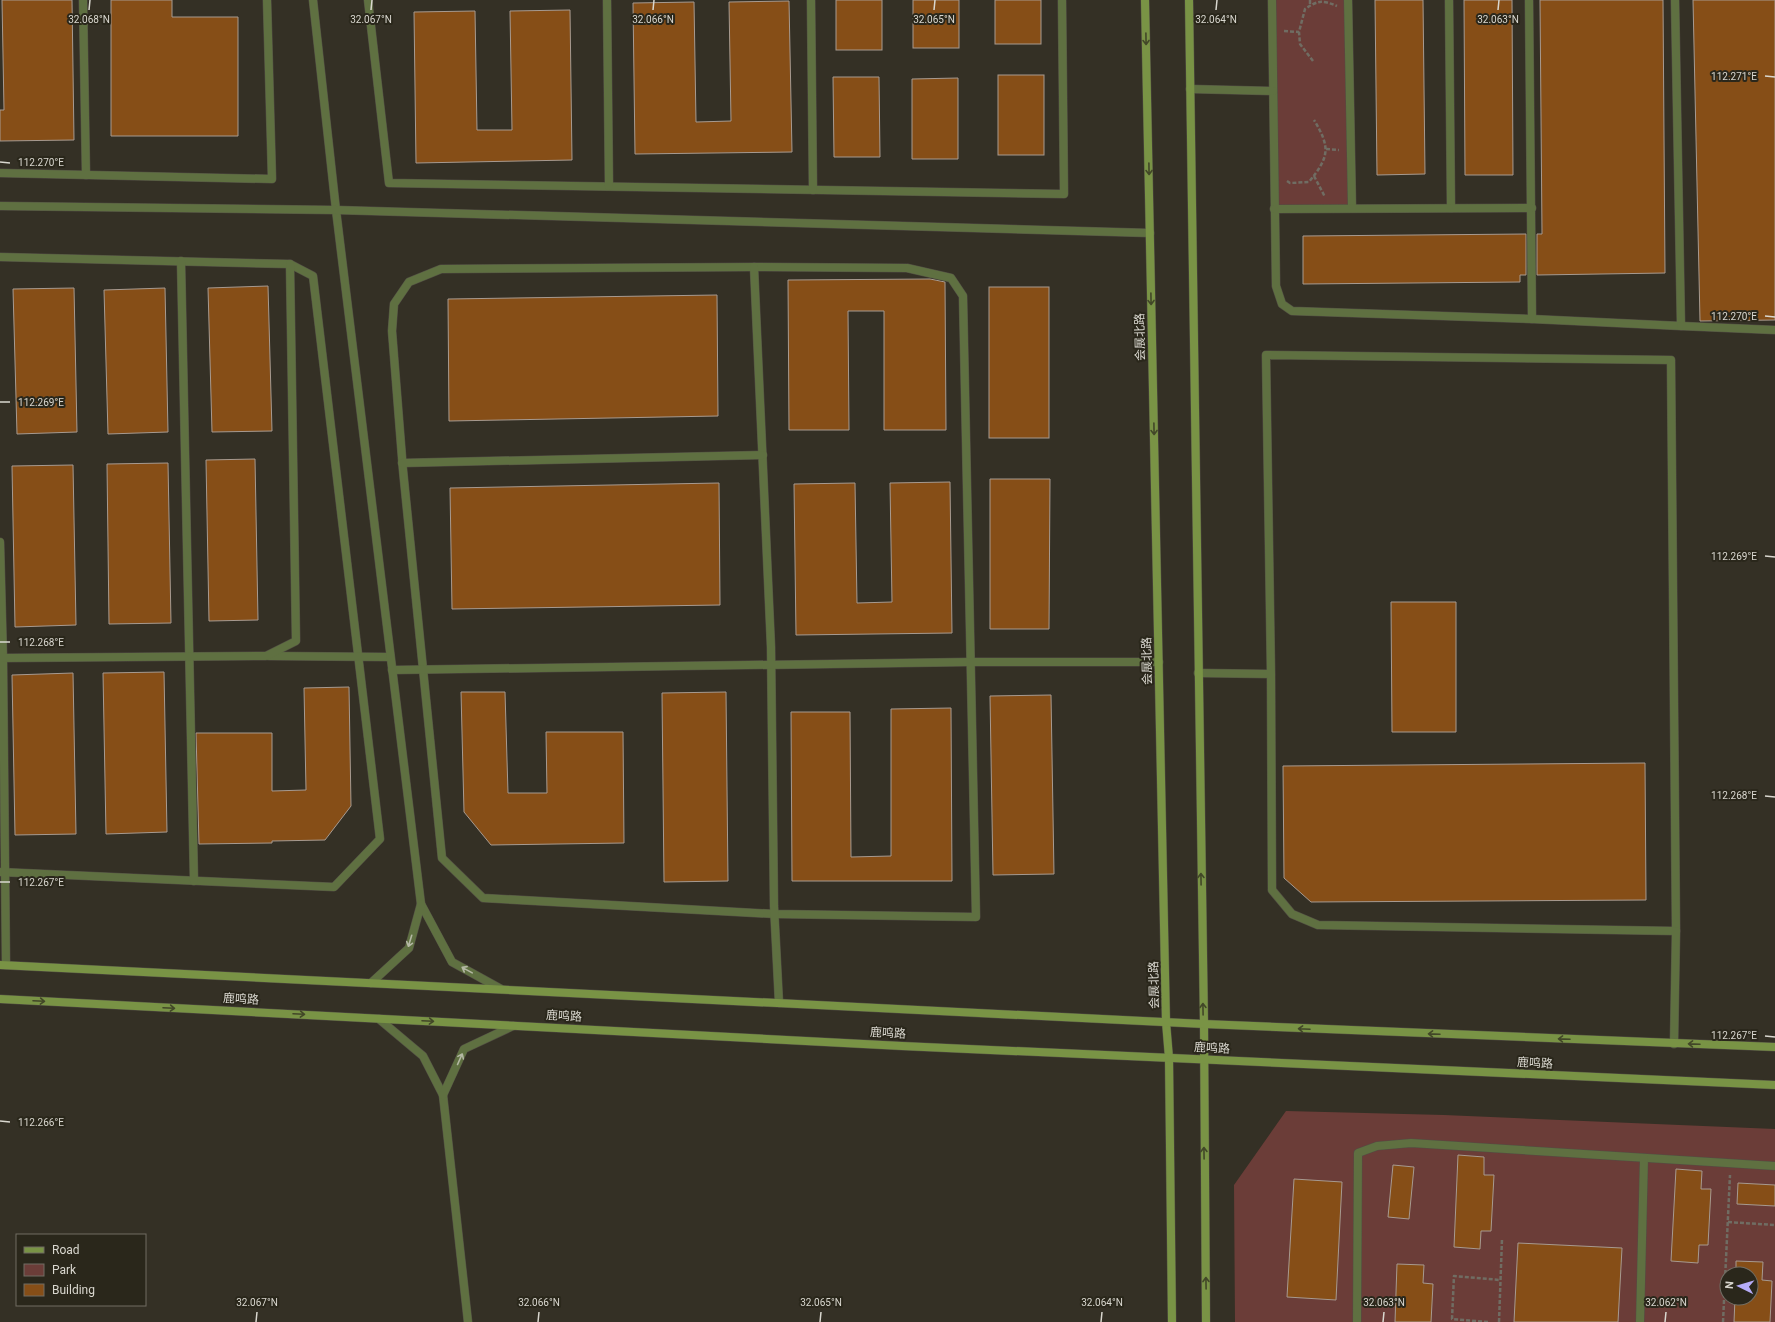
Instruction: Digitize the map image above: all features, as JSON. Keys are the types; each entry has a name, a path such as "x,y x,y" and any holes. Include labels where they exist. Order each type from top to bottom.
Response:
{"main road":[{"name":"会展北路","path":"1145,0 1166,1022 1169,1058 1172,1322"},
{"path":"1189,0 1204,1024 1203,1059 1206,1322"},
{"name":"鹿鸣路","path":"3,965 1204,1024 1775,1047"},
{"name":"鹿鸣路","path":"0,999 1169,1058 1775,1085"}],"street":[{"path":"83,0 86,175"},
{"path":"0,173 272,179 267,0"},
{"path":"313,0 336,210 421,904 452,962 501,989"},
{"path":"368,0 389,183 1064,194 1062,0"},
{"path":"607,0 609,186"},
{"path":"811,0 813,190"},
{"path":"1272,0 1276,286 1282,304 1292,311 1532,319 1775,330"},
{"path":"1348,0 1352,208"},
{"path":"1449,0 1451,208"},
{"path":"1529,0 1532,319"},
{"path":"1675,0 1680,326"},
{"path":"1190,89 1273,91"},
{"path":"0,206 336,210 1150,233"},
{"path":"1274,209 1532,208"},
{"path":"0,257 290,264 313,276 380,839 334,887 2,872"},
{"path":"181,261 194,881"},
{"path":"266,656 296,641 290,264"},
{"path":"754,267 772,665 775,914 779,1003"},
{"path":"754,267 907,268 951,278 963,296 976,917 775,914 483,898 442,858 402,463 392,331 394,304 409,282 441,269 754,267"},
{"path":"1674,1044 1676,931 1671,360 1266,356 1271,674 1272,890 1292,914 1318,925 1676,931"},
{"path":"402,463 762,455"},
{"path":"0,542 3,965"},
{"path":"1,658 266,656 390,657"},
{"path":"392,670 423,671 970,662 1159,662"},
{"path":"1198,674 1271,674"},
{"path":"371,983 409,948 421,904"},
{"path":"379,1019 423,1056 443,1094 468,1322"},
{"path":"443,1094 464,1049 513,1026"},
{"path":"1357,1322 1358,1153 1377,1146 1411,1143 1775,1166"},
{"path":"1640,1322 1644,1158"}],"path":[{"path":"1310,0 1310,5"},
{"path":"1313,61 1300,44 1299,32 1305,10 1317,1 1328,0 1341,8 1348,20"},
{"path":"1274,174 1290,183 1308,182 1321,167 1326,148 1323,135 1314,120"},
{"path":"1314,176 1330,208"},
{"path":"1723,1322 1730,1163"},
{"path":"1728,1222 1775,1225"},
{"path":"1499,1322 1502,1239"},
{"path":"1488,1322 1452,1319 1454,1276 1500,1280"}],"green space":[{"path":"1272,0 1348,0 1352,208 1274,209"},
{"path":"1286,1111 1444,1115 1775,1129 1775,1322 1235,1322 1234,1185"}],"building":[{"path":"2,0 72,0 74,140 0,141 0,110 4,110"},
{"path":"111,0 172,0 172,17 238,17 238,136 111,136"},
{"path":"836,0 882,0 882,50 836,50"},
{"path":"913,0 959,0 959,48 913,48"},
{"path":"995,0 1041,0 1041,44 995,44"},
{"path":"1375,0 1423,0 1425,174 1377,175"},
{"path":"1464,0 1512,0 1513,175 1465,175"},
{"path":"1540,0 1663,0 1665,273 1537,275 1537,234 1542,234"},
{"path":"1693,0 1775,0 1775,320 1700,321"},
{"path":"789,1 792,152 635,154 633,3 694,2 696,122 731,121 729,2"},
{"path":"570,10 572,160 416,163 414,12 475,11 477,130 512,130 510,11"},
{"path":"998,75 1044,75 1044,155 998,155"},
{"path":"833,77 879,77 880,157 834,157"},
{"path":"958,78 958,159 912,159 912,79"},
{"path":"1526,234 1526,275 1520,275 1520,282 1303,284 1303,236"},
{"path":"930,279 945,282 946,430 884,430 884,311 848,311 849,430 789,430 788,280"},
{"path":"268,286 272,431 212,432 208,288"},
{"path":"989,287 1049,287 1049,438 989,438"},
{"path":"74,288 77,432 17,434 13,289"},
{"path":"165,288 168,432 108,434 104,290"},
{"path":"717,295 718,416 449,421 448,299"},
{"path":"255,459 258,620 209,621 206,460"},
{"path":"168,463 171,623 109,624 107,464"},
{"path":"73,465 76,625 15,627 12,466"},
{"path":"990,479 1050,479 1049,629 990,629"},
{"path":"950,482 952,633 796,635 794,484 855,483 857,603 892,602 890,483"},
{"path":"719,483 720,605 452,609 450,488"},
{"path":"1391,602 1456,602 1456,732 1392,732"},
{"path":"164,672 167,832 106,834 103,673"},
{"path":"73,673 76,834 15,835 12,675"},
{"path":"349,687 351,806 325,840 272,841 272,843 199,844 196,733 272,733 272,791 306,790 304,688"},
{"path":"461,692 505,692 508,793 547,793 546,732 623,732 624,843 491,845 464,812"},
{"path":"726,692 728,881 664,882 662,693"},
{"path":"1051,695 1054,874 993,875 990,696"},
{"path":"951,708 952,881 792,881 791,712 850,712 851,857 891,856 891,709"},
{"path":"1645,763 1646,900 1311,902 1284,878 1283,766"},
{"path":"1458,1155 1484,1157 1484,1175 1494,1175 1491,1231 1481,1231 1480,1249 1454,1247"},
{"path":"1393,1165 1414,1167 1409,1219 1388,1217"},
{"path":"1676,1169 1702,1171 1701,1189 1711,1189 1708,1245 1699,1245 1698,1263 1671,1261"},
{"path":"1294,1179 1342,1182 1336,1300 1287,1297"},
{"path":"1738,1183 1775,1185 1775,1206 1737,1204"},
{"path":"1518,1243 1622,1248 1618,1322 1514,1322"},
{"path":"1736,1261 1763,1262 1762,1280 1772,1281 1770,1322 1734,1322 1735,1306 1759,1306 1759,1266 1736,1266"},
{"path":"1397,1264 1424,1265 1423,1283 1433,1284 1431,1322 1395,1322"}]}
